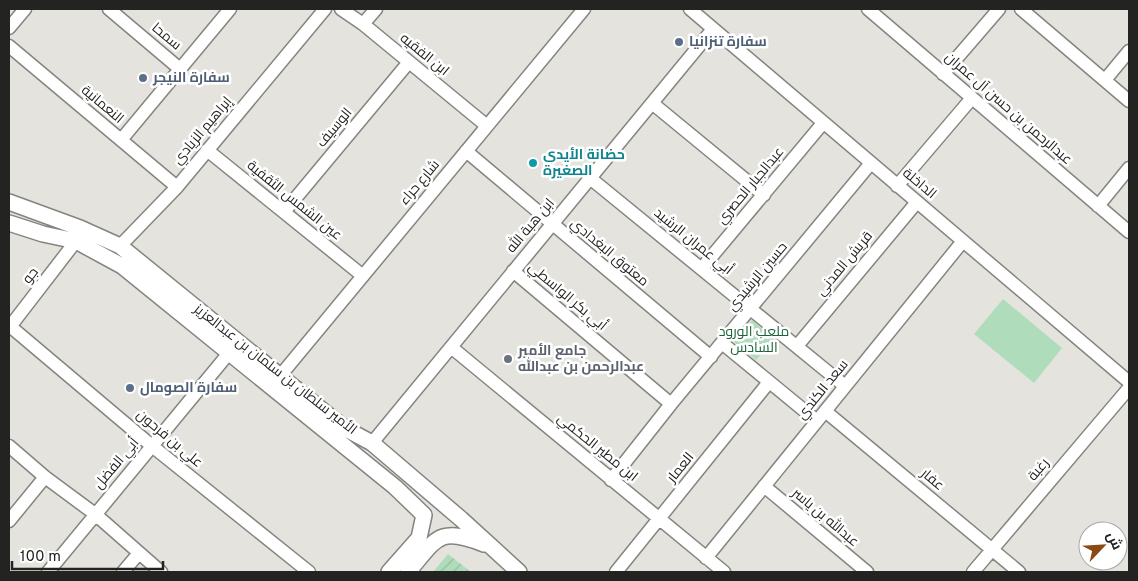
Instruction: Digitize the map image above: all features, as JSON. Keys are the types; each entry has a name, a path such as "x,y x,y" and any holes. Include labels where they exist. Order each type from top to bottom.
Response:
{"street":[{"path":"9,28 25,9"},
{"name":"سمحا","path":"108,9 180,69"},
{"path":"121,140 230,9"},
{"name":"إبراهيم الزيادي","path":"120,246 177,187 325,9"},
{"name":"ابن الفقيه","path":"341,9 363,24 487,126"},
{"path":"363,24 376,9"},
{"name":"شارع حراء","path":"280,376 584,9"},
{"name":"الداخلة","path":"690,9 1129,382"},
{"name":"عبدالرحمن بن حسن آل عمران","path":"868,9 1129,232"},
{"path":"943,74 998,9"},
{"path":"1025,10 1129,101"},
{"name":"ابن هبة الله","path":"372,443 713,29"},
{"name":"النعمانية","path":"9,46 177,187"},
{"path":"1105,80 1129,51"},
{"name":"الوسيف","path":"284,212 409,62"},
{"path":"897,186 972,98"},
{"path":"652,103 764,195"},
{"name":"عبدالجبار الحصري","path":"702,268 823,123"},
{"name":"عين الشمس الثقفية","path":"207,150 362,276"},
{"name":"معتوق البغدادي","path":"466,151 711,357"},
{"name":"حسين الرشيدي","path":"611,480 671,404 871,163"},
{"path":"1098,206 1129,168"},
{"name":"أبي عمران الرشيد","path":"590,178 845,386"},
{"name":"الأمير سلطان بن سلمان بن عبدالعزيز","path":"9,202 80,228 120,246 280,376 321,418"},
{"name":"قريش المدني","path":"797,346 917,202"},
{"name":"الأمير سلطان بن سلمان بن عبدالعزيز","path":"9,223 43,234 76,241 122,266 229,353 341,434 424,515 419,538 389,572"},
{"name":"جو","path":"10,327 76,241"},
{"name":"سعد الكندي","path":"706,558 963,241"},
{"name":"أبي بكر الواسطي","path":"513,272 671,404"},
{"name":"علي بن فرحون","path":"10,327 152,446 309,572"},
{"path":"722,344 769,382 821,416"},
{"name":"ابن مطير الحكمي","path":"451,348 724,572"},
{"name":"أبي الفضل","path":"48,572 229,353"},
{"name":"العمار","path":"616,572 769,382"},
{"name":"رغبة","path":"973,572 1129,388"},
{"name":"عفار","path":"821,416 1019,572"},
{"name":"الأمير سلطان بن سلمان بن عبدالعزيز","path":"341,434 372,443 492,546 519,572"},
{"path":"9,446 45,477 95,514 160,572"},
{"path":"9,521 45,477"},
{"name":"عبدالله بن ياسر","path":"764,486 867,572"},
{"path":"408,572 438,538 450,534 492,546"},
{"path":"123,572 139,554"}],"green space":[{"path":"1003,299 1062,348 1034,383 974,334"},
{"name":"ملعب الورود السادس","path":"752,320 774,339 756,360 734,342"},
{"path":"448,554 471,572 433,572"}],"place":[{"name":"سفارة تنزانيا","path":"679,42"},
{"name":"سفارة النيجر","path":"143,78"},
{"name":"حضانة الأيدي الصغيرة","path":"533,163"},
{"name":"جامع الأمير عبدالرحمن بن عبدالله","path":"508,359"},
{"name":"سفارة الصومال","path":"130,388"}]}
